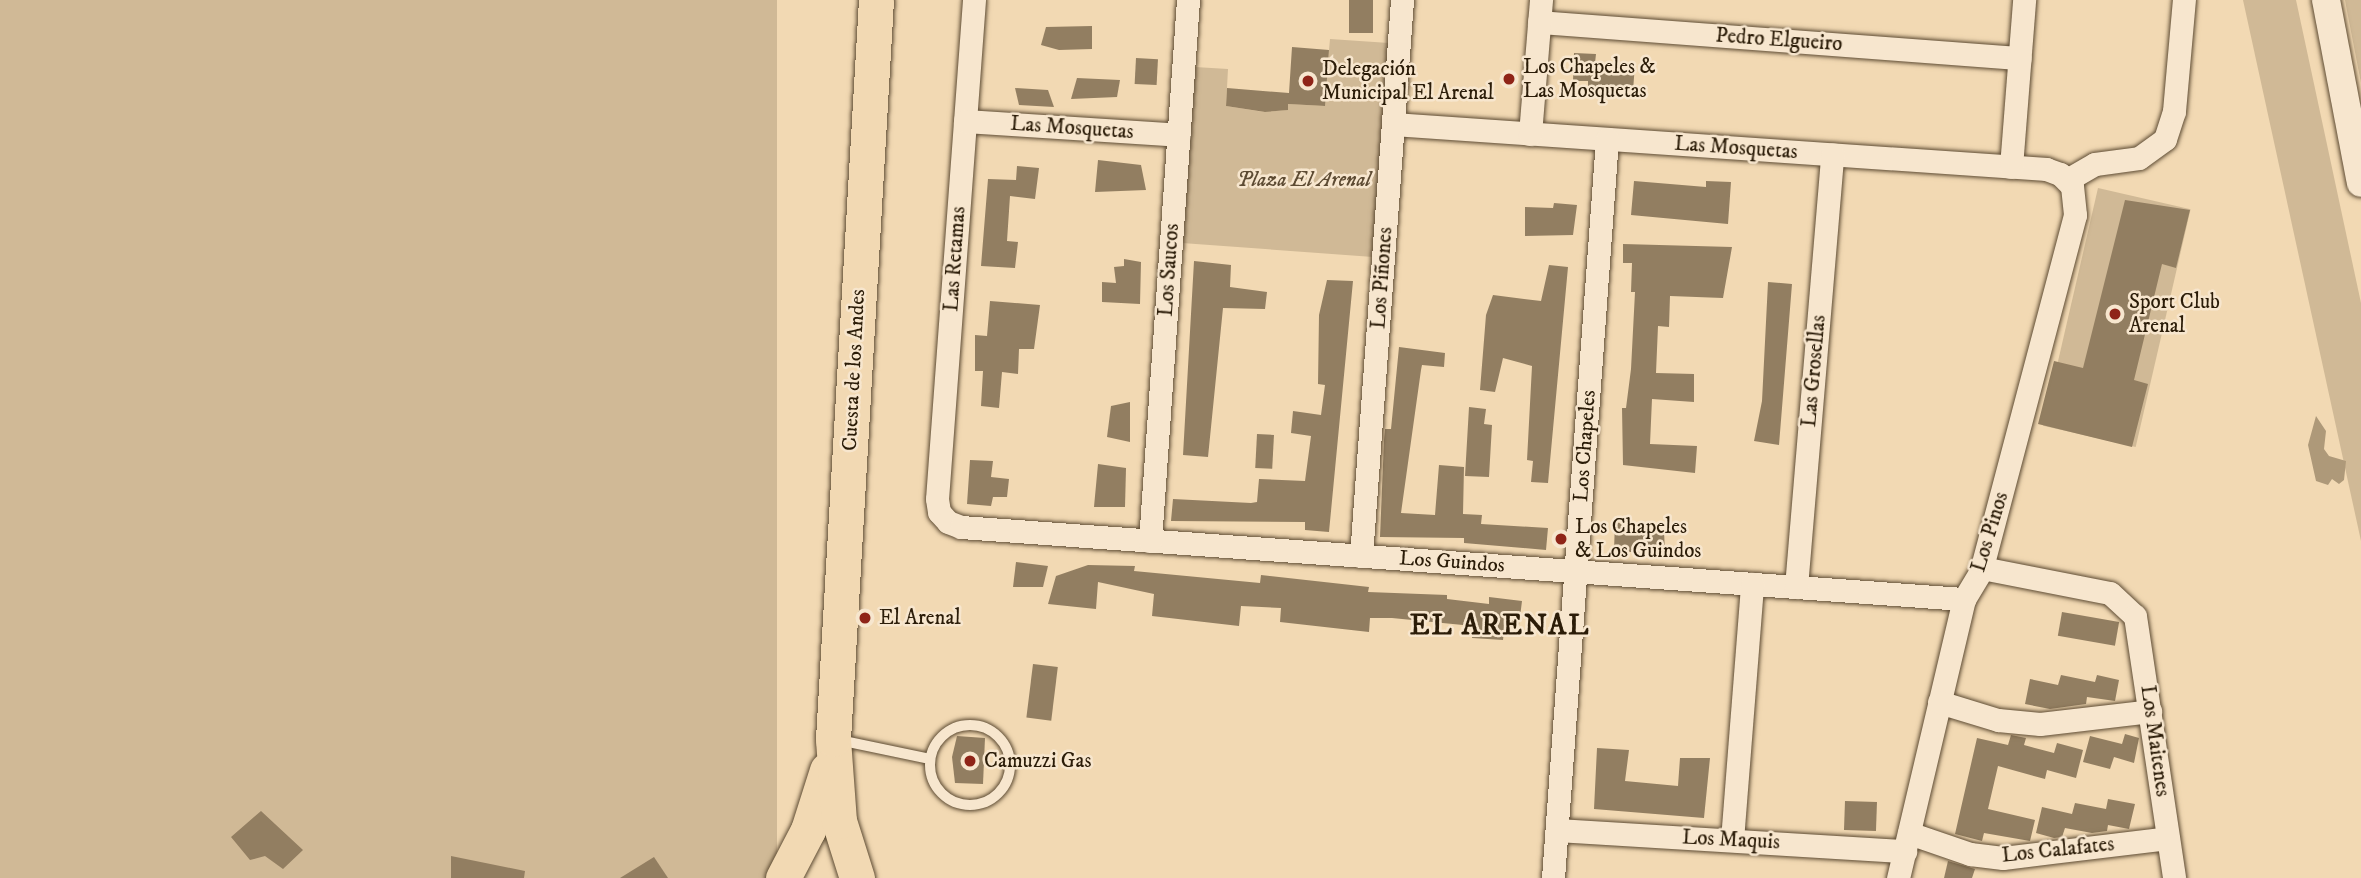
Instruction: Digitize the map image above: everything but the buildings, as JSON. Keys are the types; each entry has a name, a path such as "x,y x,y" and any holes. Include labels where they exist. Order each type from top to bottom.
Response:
{"main road":[{"name":"Cuesta de los Andes","path":"856,878 839,821 833,739 876,0"},
{"name":"Cuesta de los Andes","path":"783,878 815,813 833,739"},
{"path":"783,878 797,865 817,860 836,865 856,878"}],"street":[{"name":"Las Retamas","path":"943,518 937,499 974,0"},
{"name":"Los Saucos","path":"1150,541 1188,0"},
{"name":"Los Piñones","path":"1361,556 1402,0"},
{"path":"2011,167 2024,0"},
{"path":"2069,183 2087,166 2139,158 2165,139 2174,111 2184,0"},
{"path":"2326,0 2361,183"},
{"path":"1530,134 1540,11"},
{"name":"Pedro Elgueiro","path":"1540,11 2020,58"},
{"name":"Las Mosquetas","path":"965,121 1179,135"},
{"name":"Las Mosquetas","path":"1393,124 2011,167 2053,171 2069,183"},
{"name":"Los Chapeles","path":"1553,878 1607,139"},
{"name":"Las Grosellas","path":"1796,587 1832,154"},
{"name":"Los Pinos","path":"1898,878 1964,599 1982,568 2075,215 2069,183"},
{"name":"Los Guindos","path":"943,518 961,527 1964,599"},
{"name":"Los Maitenes","path":"1982,568 2110,593 2129,606 2139,627 2174,878"},
{"path":"1732,840 1752,584"},
{"path":"1939,702 1998,720 2040,724 2150,711"},
{"name":"Los Maquis","path":"1557,830 1732,840 1907,842"},
{"name":"Los Calafates","path":"1907,842 2003,858 2168,838"}],"lane":[{"path":"971,725 990,730 1004,743 1010,770 1004,788 990,800 964,805 940,792 932,777 930,759 945,734 971,725"},
{"path":"833,739 930,759"}],"green space":[{"path":"0,0 777,0 777,878 0,878"},
{"path":"2243,0 2296,0 2361,303 2361,541"},
{"path":"2345,0 2361,0 2361,83 2347,11"},
{"name":"Plaza El Arenal","path":"1330,39 1389,43 1373,257 1182,243 1195,67 1228,69 1226,106 1264,112 1287,110 1288,104 1324,106"},
{"name":"Sport Club Arenal","path":"2098,188 2191,209 2136,447 2043,426"}],"shaded area":[{"path":"2316,416 2326,431 2324,449 2329,456 2346,461 2344,480 2339,484 2332,479 2328,485 2316,481 2308,445"}],"place":[{"name":"Los Chapeles & Las Mosquetas","path":"1509,79"},
{"name":"Delegación Municipal El Arenal","path":"1308,81"},
{"name":"Sport Club Arenal","path":"2115,314"},
{"name":"Los Chapeles & Los Guindos","path":"1561,539"},
{"name":"El Arenal","path":"865,618"},
{"name":"Camuzzi Gas","path":"970,761"}],"district":[{"name":"EL ARENAL","path":"1500,626"}]}
